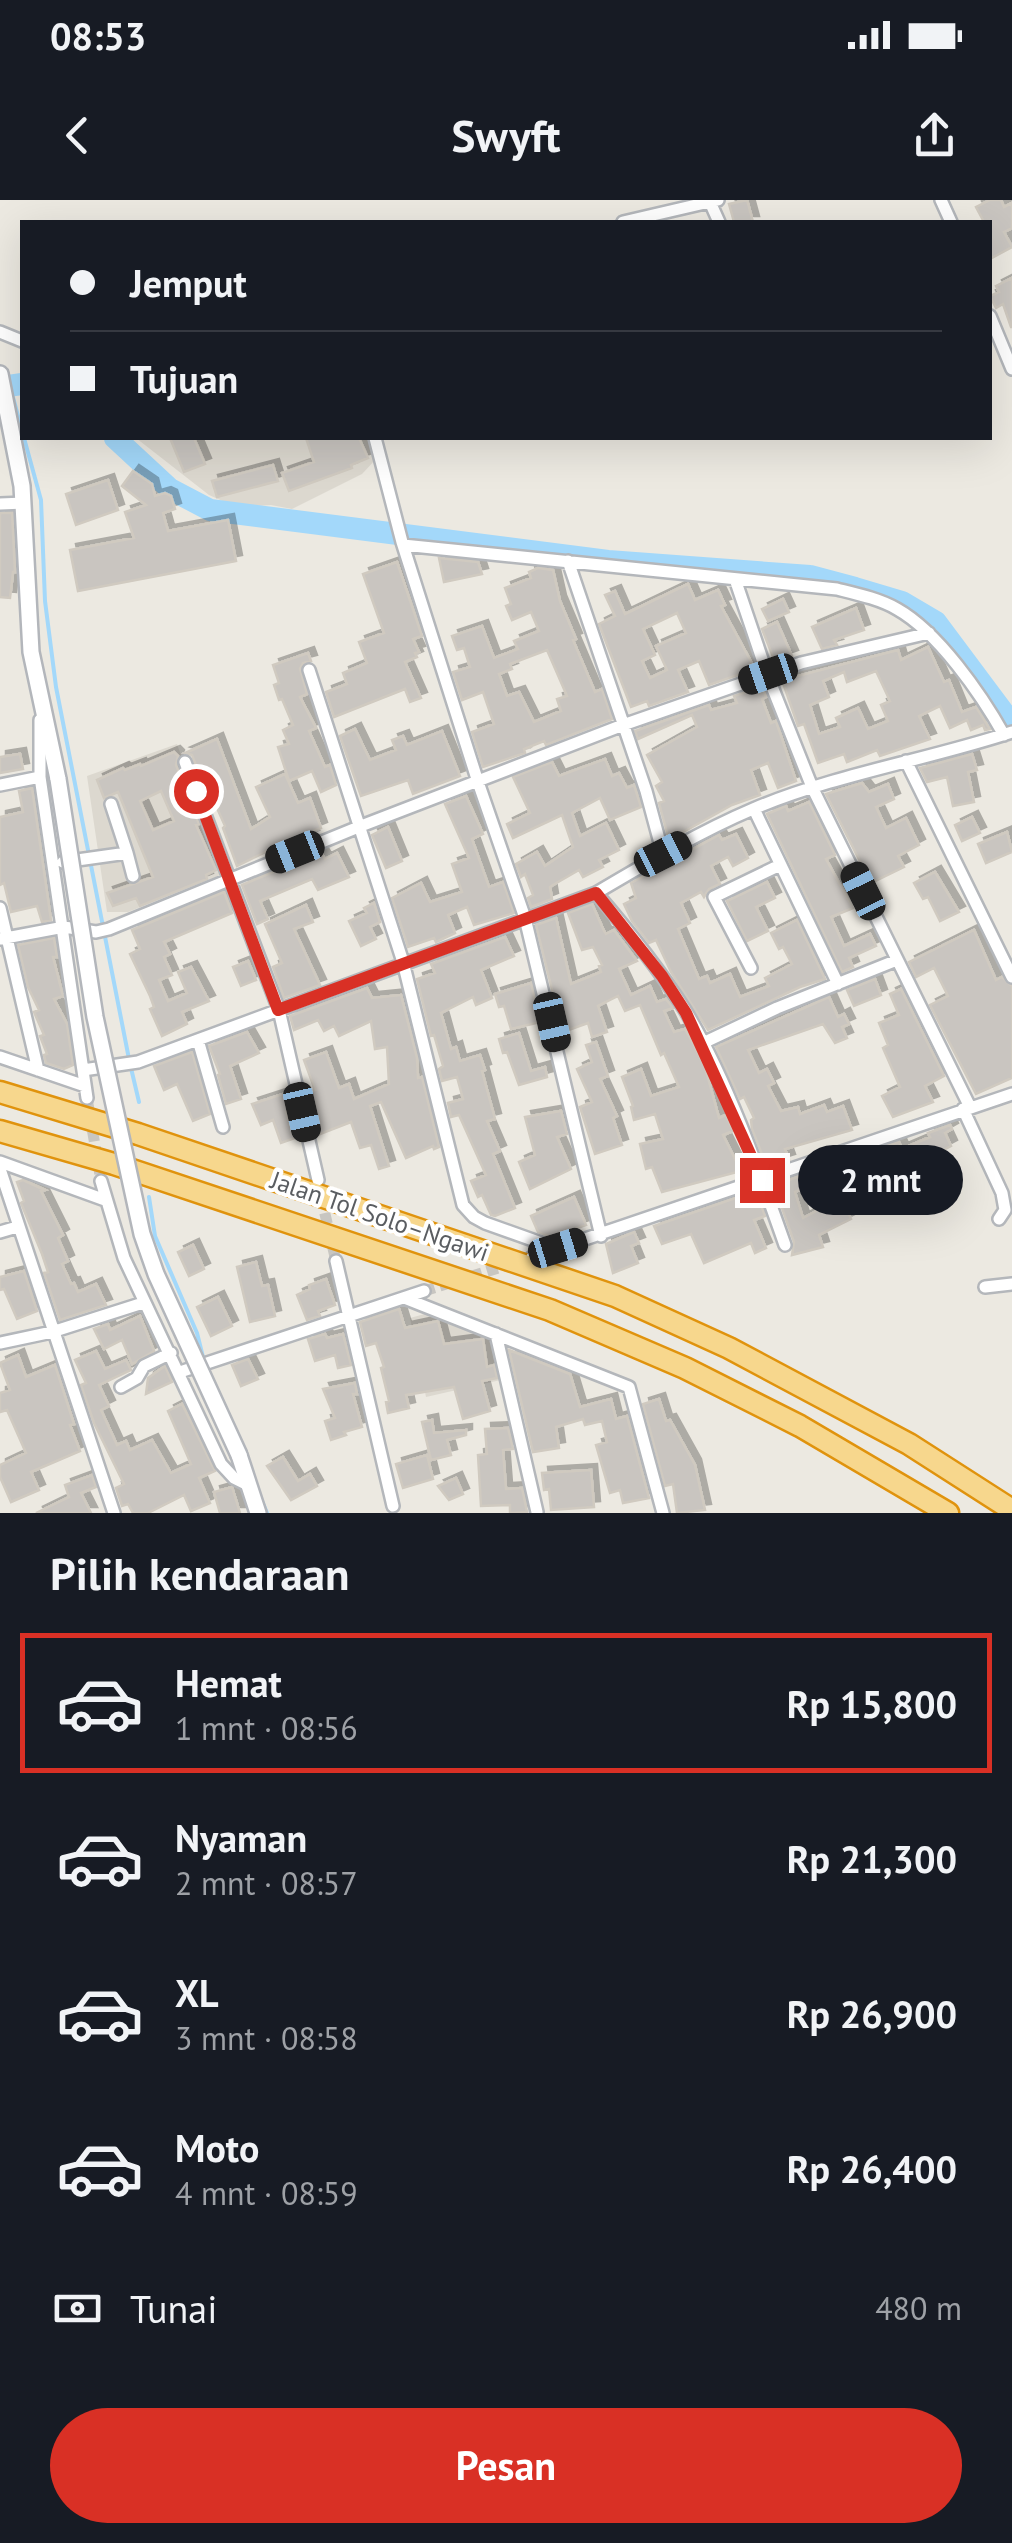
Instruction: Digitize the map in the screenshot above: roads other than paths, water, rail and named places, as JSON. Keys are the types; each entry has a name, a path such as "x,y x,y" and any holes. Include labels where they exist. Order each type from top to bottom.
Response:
{"highway":[{"name":"Jalan Tol Solo–Ngawi","path":"0,1092 138,1134 616,1296 729,1348 909,1444 1012,1510"},
{"name":"Jalan Tol Solo–Ngawi","path":"0,1131 114,1164 550,1310 684,1368 800,1426 948,1513"}],"main road":[{"path":"0,374 8,453 24,503 26,598 40,704 58,779 95,1017 142,1234 156,1274 238,1455 258,1513"}],"street":[{"path":"632,220 714,201"},
{"path":"992,320 1011,362"},
{"path":"376,440 403,543 525,918 600,1236"},
{"path":"0,504 24,503"},
{"path":"83,1070 138,1062 596,893 754,808 812,787 1008,734 929,633 890,605 849,592 403,543"},
{"path":"568,560 663,854"},
{"path":"735,579 812,787 897,960 1002,1193 1005,1210 998,1219"},
{"path":"3,938 64,927 103,931 623,724 841,651 929,633"},
{"path":"309,670 404,962 463,1204 485,1223 558,1248"},
{"path":"0,1057 86,1092 40,777 40,704"},
{"path":"906,761 1012,977"},
{"path":"185,762 278,1010 318,1180"},
{"path":"0,784 40,777"},
{"path":"111,804 134,876"},
{"path":"754,808 838,984"},
{"path":"54,862 126,853"},
{"path":"751,968 714,897 780,864"},
{"path":"596,893 662,976 703,1043 762,1180 785,1246"},
{"path":"0,908 3,938 38,1070"},
{"path":"703,1043 897,960"},
{"path":"198,1040 223,1126"},
{"path":"532,1257 1012,1094"},
{"path":"0,1162 104,1200"},
{"path":"0,1170 114,1513"},
{"path":"101,1182 114,1235 221,1464 234,1478 250,1486"},
{"path":"0,1232 17,1228"},
{"path":"336,1261 393,1506"},
{"path":"985,1287 1012,1284"},
{"path":"180,1372 424,1291"},
{"path":"404,1298 629,1387 663,1513"},
{"path":"0,1343 52,1332 143,1303"},
{"path":"496,1334 537,1512"},
{"path":"121,1387 137,1378 144,1366 170,1353"}],"waterway":[{"path":"0,387 20,384"},
{"path":"10,386 20,424"},
{"path":"25,440 41,500 45,601 56,687 129,1059"},
{"path":"117,440 170,489 210,510 608,561 810,576 902,602 936,622 1012,724"},
{"path":"131,1068 139,1102"},
{"path":"149,1197 155,1236 197,1333 204,1361"},
{"path":"259,1494 267,1513"}],"tunnel":[{"path":"87,1098 101,1181"},
{"path":"321,1197 336,1261"},
{"path":"424,1291 511,1264"}]}
